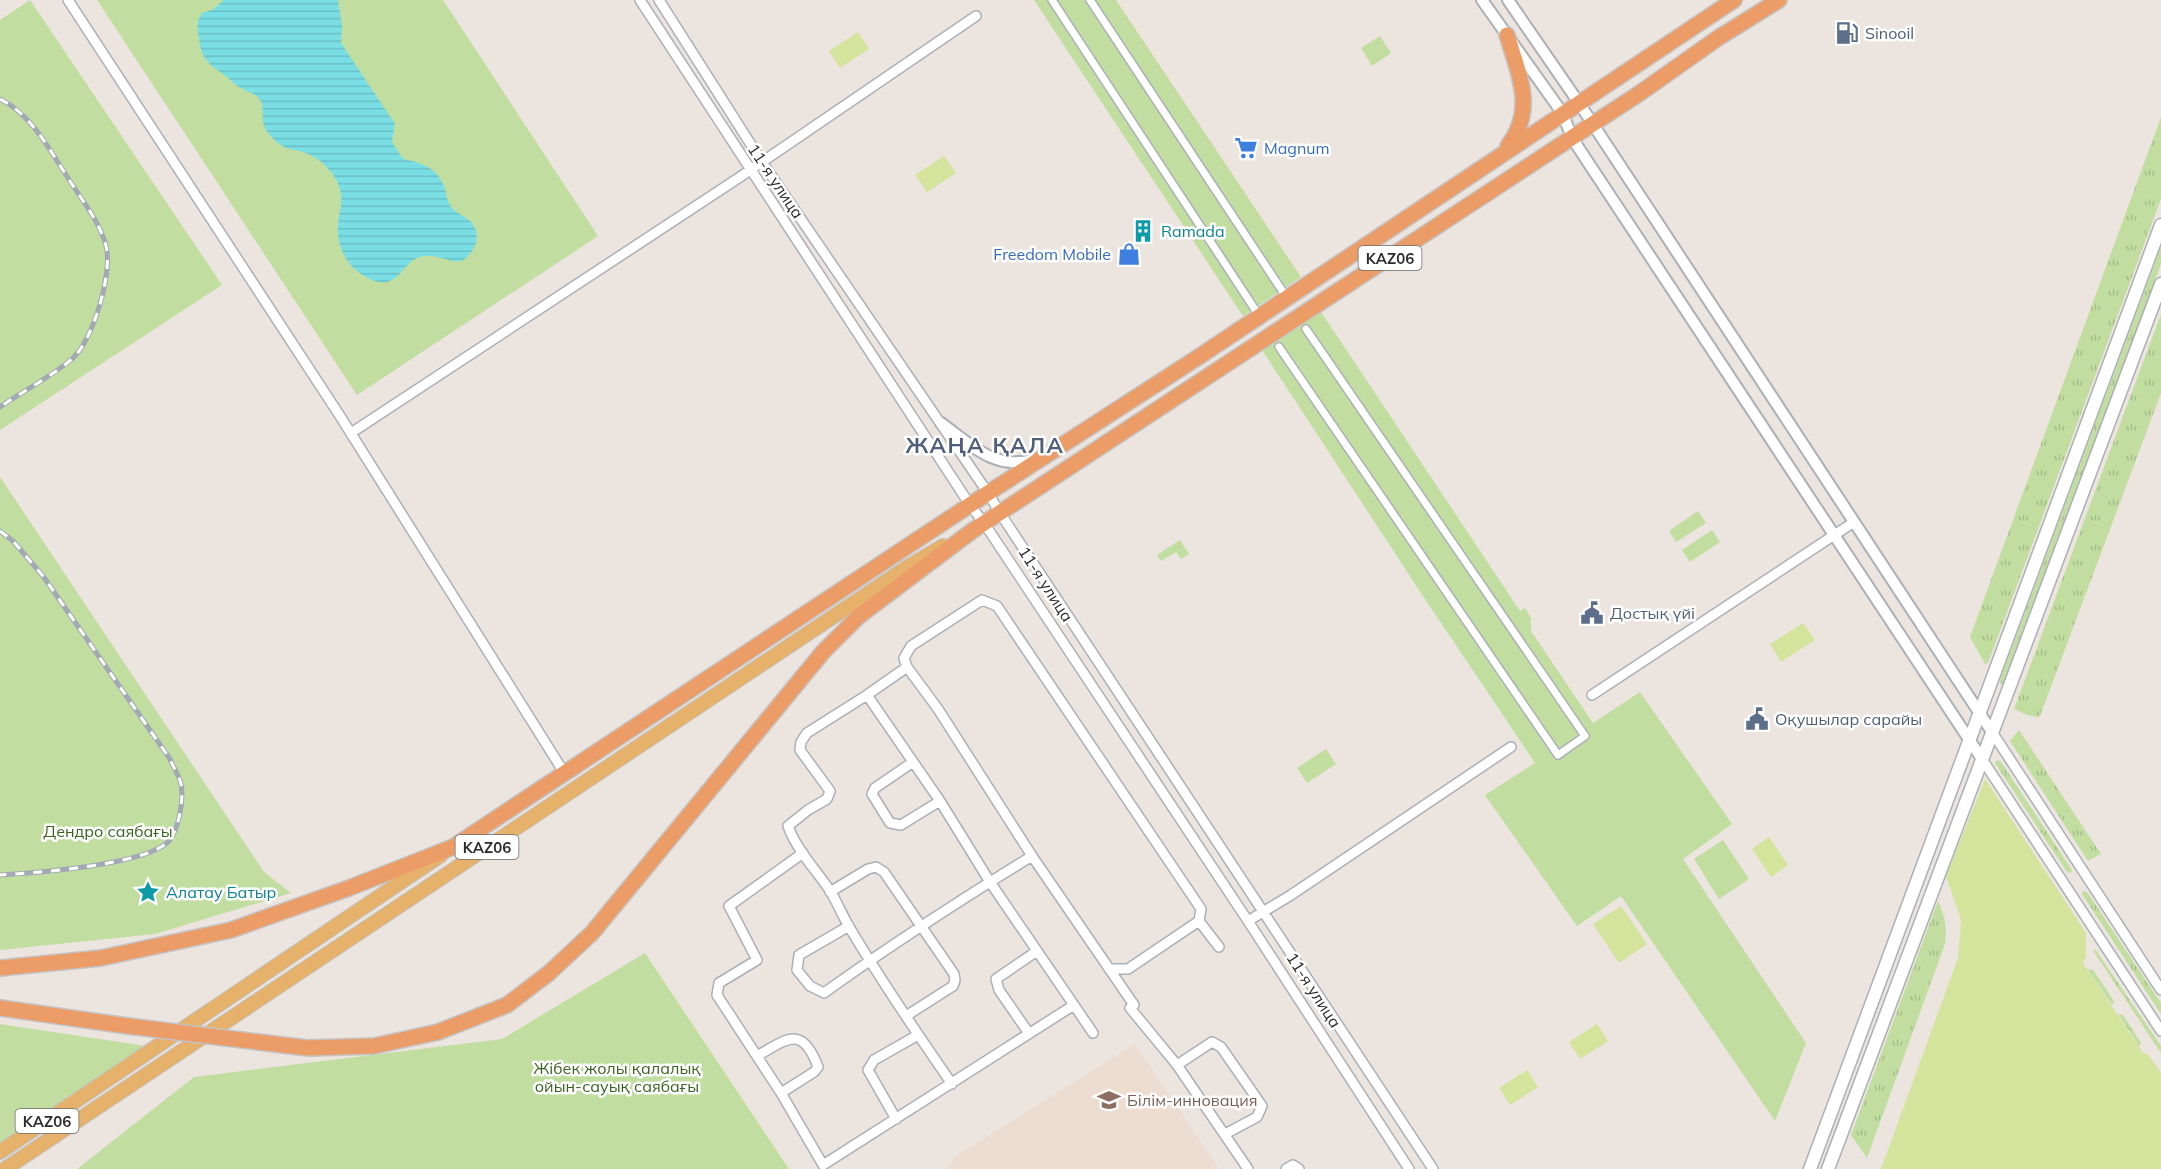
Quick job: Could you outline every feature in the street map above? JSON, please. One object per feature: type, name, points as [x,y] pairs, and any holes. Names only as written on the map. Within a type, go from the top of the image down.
[{"type":"highway","name":"KАZ06","points":[[0,968],[101,958],[231,930],[453,848],[988,493],[1194,360],[1734,0]]},
{"type":"highway","name":"KАZ06","points":[[0,1008],[308,1048],[374,1046],[438,1032],[507,1005],[549,973],[592,933],[823,652],[858,616],[978,527],[1779,0]]},
{"type":"highway","points":[[1500,156],[1516,135],[1523,116],[1524,98],[1507,36]]},
{"type":"main road","points":[[1809,1169],[2161,225]]},
{"type":"main road","points":[[1828,1169],[2161,284]]},
{"type":"main road","name":"KАZ06","points":[[5,1169],[896,574],[978,527]]},
{"type":"main road","name":"KАZ06","points":[[0,1152],[453,848]]},
{"type":"street","points":[[68,0],[351,434],[566,774]]},
{"type":"street","name":"11-я улица","points":[[640,0],[970,505],[978,527],[1248,921],[1409,1169]]},
{"type":"street","name":"11-я улица","points":[[659,0],[762,162],[988,493],[1432,1169]]},
{"type":"street","points":[[1052,0],[1256,311]]},
{"type":"street","points":[[1090,0],[1283,292]]},
{"type":"street","points":[[1482,0],[1563,114],[1572,138],[2161,1031]]},
{"type":"street","points":[[1508,0],[1593,124],[2161,990]]},
{"type":"street","points":[[351,434],[762,162],[976,16]]},
{"type":"street","points":[[1279,347],[1558,755],[1585,736],[1306,329]]},
{"type":"street","points":[[941,423],[977,450],[1002,463],[1020,464],[1042,458]]},
{"type":"street","points":[[1592,695],[1854,522]]},
{"type":"street","points":[[1109,969],[1128,969],[1199,921],[1201,909],[997,606],[982,600],[911,646],[904,657],[907,667],[938,709],[1132,1007],[1177,1065],[1248,1169]]},
{"type":"street","points":[[907,667],[807,733],[801,742],[800,750],[830,791],[827,799],[788,826],[918,1035],[952,1084]]},
{"type":"street","points":[[867,695],[914,762],[990,882],[1093,1033]]},
{"type":"street","points":[[1248,921],[1317,879],[1511,747]]},
{"type":"street","points":[[914,762],[875,788],[872,794],[890,823],[901,825],[940,801]]},
{"type":"street","points":[[803,853],[729,906],[757,960],[719,983],[717,995],[781,1093],[822,1165],[1074,1005]]},
{"type":"street","points":[[849,926],[799,955],[797,970],[810,986],[824,993],[920,926],[1032,856]]},
{"type":"street","points":[[830,892],[868,869],[876,867],[884,872],[954,974],[953,986],[906,1016]]},
{"type":"street","points":[[1199,921],[1219,947]]},
{"type":"street","points":[[1029,1032],[999,990],[996,979],[1037,951]]},
{"type":"street","points":[[896,1119],[868,1070],[874,1060],[918,1035]]},
{"type":"street","points":[[757,1056],[787,1039],[796,1038],[803,1041],[816,1060],[818,1066],[814,1072],[781,1093]]},
{"type":"street","points":[[1177,1065],[1212,1042],[1221,1047],[1262,1106],[1257,1117],[1225,1134]]},
{"type":"street","points":[[1286,1169],[1293,1165],[1299,1169]]},
{"type":"shaded area","name":"Білім-инновация","points":[[1135,1044],[1219,1169],[946,1169],[956,1156]]},
{"type":"green space","points":[[30,0],[222,285],[0,430],[0,20]]},
{"type":"green space","points":[[97,0],[443,0],[598,236],[357,395]]},
{"type":"green space","points":[[1034,0],[1116,0],[1301,277],[1243,316]]},
{"type":"green space","points":[[858,32],[869,49],[840,68],[829,51]]},
{"type":"green space","points":[[1380,36],[1391,53],[1372,66],[1361,48]]},
{"type":"green space","points":[[2161,117],[2161,199],[1988,663],[1985,664],[1970,637]]},
{"type":"green space","points":[[944,156],[956,173],[927,192],[915,175]]},
{"type":"green space","points":[[2161,247],[2161,264],[2005,683],[2001,684],[2000,680]]},
{"type":"green space","points":[[1319,309],[1520,611],[1525,608],[1531,618],[1531,631],[1593,723],[1640,692],[1732,824],[1683,859],[1806,1043],[1775,1121],[1621,896],[1577,926],[1485,795],[1535,763],[1262,350]]},
{"type":"green space","points":[[2161,314],[2161,393],[2040,716],[2027,715],[2014,709]]},
{"type":"green space","name":"Дендро саябағы","points":[[0,477],[264,872],[291,893],[155,934],[0,950]]},
{"type":"green space","points":[[1698,511],[1706,523],[1676,542],[1669,531]]},
{"type":"green space","points":[[1712,530],[1720,542],[1690,562],[1682,550]]},
{"type":"green space","points":[[1180,540],[1189,554],[1181,559],[1176,552],[1161,561],[1157,555]]},
{"type":"green space","points":[[1803,623],[1815,640],[1781,662],[1770,644]]},
{"type":"green space","points":[[2019,730],[2101,854],[2088,861],[2010,741]]},
{"type":"green space","points":[[1326,749],[1336,764],[1307,783],[1297,768]]},
{"type":"green space","points":[[1997,760],[2001,762],[2072,870],[2071,873],[2067,872],[1995,763]]},
{"type":"green space","points":[[1985,779],[2086,933],[2086,956],[2083,963],[2143,1053],[2148,1054],[2161,1073],[2161,1169],[1881,1169],[1958,958],[1961,920],[1946,876]]},
{"type":"green space","points":[[1769,837],[1788,865],[1771,877],[1752,849]]},
{"type":"green space","points":[[1723,840],[1749,879],[1719,899],[1694,859]]},
{"type":"green space","points":[[2083,891],[2087,892],[2161,1003],[2161,1014],[2082,894]]},
{"type":"green space","points":[[1938,901],[1945,922],[1945,944],[1867,1158],[1851,1135]]},
{"type":"green space","points":[[1621,906],[1647,944],[1619,963],[1593,924]]},
{"type":"green space","points":[[2095,949],[2161,1046],[2161,1053],[2094,952]]},
{"type":"green space","name":"Жібек жолы қалалық ойын-сауық саябағы","points":[[645,953],[789,1169],[77,1169],[194,1077],[502,1039]]},
{"type":"green space","points":[[2088,970],[2094,971],[2114,1001],[2112,1005]]},
{"type":"green space","points":[[2118,1014],[2123,1015],[2141,1043],[2139,1046]]},
{"type":"green space","points":[[0,1024],[146,1046],[0,1143]]},
{"type":"green space","points":[[1597,1024],[1608,1041],[1580,1059],[1569,1042]]},
{"type":"green space","points":[[1527,1070],[1538,1087],[1510,1105],[1499,1088]]},
{"type":"water","points":[[224,0],[338,0],[342,26],[341,43],[395,124],[392,142],[403,159],[421,164],[436,173],[443,184],[451,206],[469,220],[476,231],[475,245],[466,258],[456,261],[422,256],[410,263],[396,277],[385,282],[370,279],[354,268],[343,254],[338,236],[341,195],[335,177],[317,159],[304,152],[286,147],[273,139],[263,122],[260,99],[237,86],[211,65],[202,53],[198,32],[199,19],[202,13],[212,10]]},
{"type":"railway","points":[[0,99],[31,123],[47,144],[95,219],[106,246],[107,258],[107,272],[100,305],[88,337],[80,349],[57,371],[0,407]]},
{"type":"railway","points":[[0,531],[13,541],[43,576],[170,759],[182,790],[180,814],[173,836],[157,849],[115,862],[0,875]]},
{"type":"place","name":"Sinooil","points":[[1847,33]]},
{"type":"place","name":"Magnum","points":[[1246,148]]},
{"type":"place","name":"Ramada","points":[[1143,231]]},
{"type":"place","name":"Freedom Mobile","points":[[1129,254]]},
{"type":"place","name":"Достық үйі","points":[[1592,613]]},
{"type":"place","name":"Оқушылар сарайы","points":[[1757,719]]},
{"type":"place","name":"Алатау Батыр","points":[[148,892]]},
{"type":"place","name":"Білім-инновация","points":[[1109,1100]]},
{"type":"district","name":"ЖАҢА ҚАЛА","points":[[985,445]]}]
